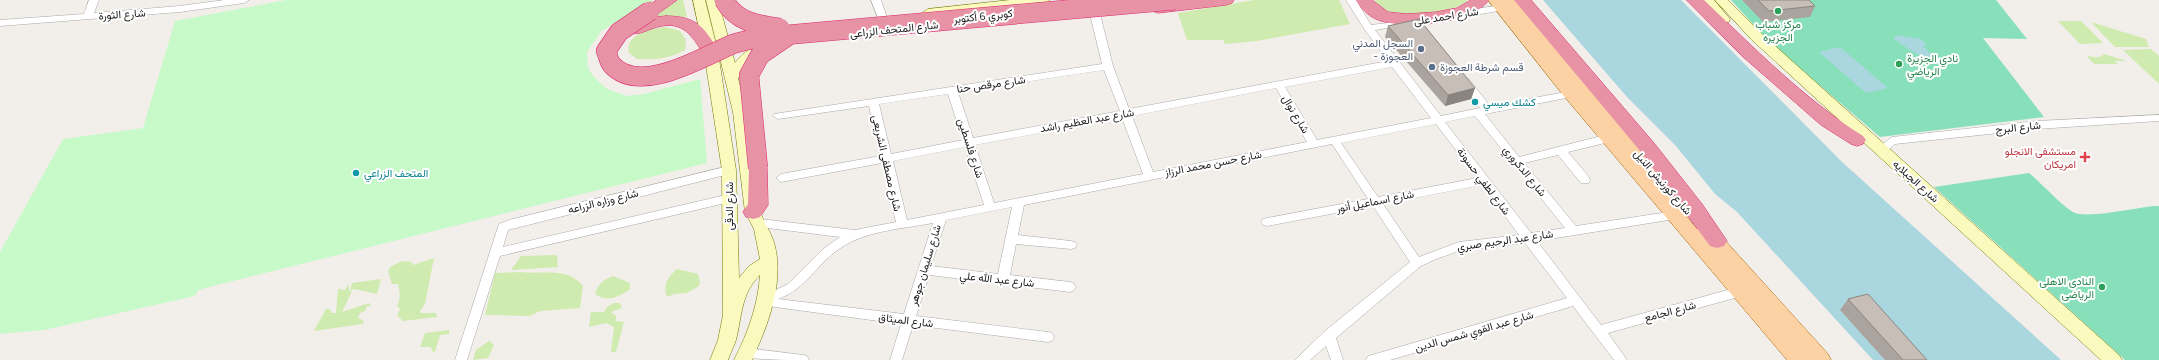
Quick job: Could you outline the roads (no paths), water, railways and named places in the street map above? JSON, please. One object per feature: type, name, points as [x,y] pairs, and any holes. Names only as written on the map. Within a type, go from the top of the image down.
[{"type":"highway","points":[[669,0],[626,24],[615,34],[606,51],[612,65],[630,75],[659,75],[690,65],[734,44],[795,31]]},
{"type":"highway","name":"كوبري 6 أكتوبر","points":[[795,31],[1057,4],[1132,0]]},
{"type":"highway","name":"كوبري 6 أكتوبر","points":[[795,31],[882,27],[1058,9],[1124,6],[1175,0]]},
{"type":"highway","points":[[1093,5],[1123,12],[1226,0]]},
{"type":"highway","points":[[1364,0],[1375,12],[1384,16],[1415,22],[1477,5],[1480,0]]},
{"type":"highway","points":[[1522,0],[1621,114],[1691,202],[1717,241]]},
{"type":"highway","points":[[1695,0],[1748,52],[1827,121],[1857,140]]},
{"type":"highway","points":[[716,1],[738,17],[759,25],[795,31]]},
{"type":"highway","points":[[711,52],[694,28],[683,22],[656,22],[636,29],[621,43],[619,51],[621,57],[628,64],[649,68],[680,62],[736,36],[795,31]]},
{"type":"highway","points":[[756,217],[758,205],[758,168],[749,75],[760,55],[795,31]]},
{"type":"main road","name":"شارع كورنيش النيل","points":[[1501,3],[1586,93],[1689,213],[1717,241],[1821,360]]},
{"type":"main road","name":"شارع كورنيش النيل","points":[[1501,3],[1571,94],[1742,291],[1798,360]]},
{"type":"street","points":[[88,16],[94,0]]},
{"type":"street","name":"شارع الثورة","points":[[0,22],[88,16],[180,5],[244,0]]},
{"type":"street","points":[[699,0],[711,52]]},
{"type":"street","points":[[876,0],[882,18]]},
{"type":"street","name":"شارع المتحف الزراعى","points":[[732,77],[739,65],[751,53],[795,31],[882,18],[1044,0]]},
{"type":"street","name":"شارع المتحف الزراعى","points":[[716,1],[725,18],[746,27],[857,34],[1054,13],[1093,5],[1189,0]]},
{"type":"street","name":"شارع لطفي حسونة","points":[[1351,0],[1368,28],[1394,63],[1621,360]]},
{"type":"street","name":"شارع الجبلايه","points":[[1708,0],[1737,32],[2097,360]]},
{"type":"street","name":"شارع الجبلايه","points":[[1721,0],[1757,37],[2113,360]]},
{"type":"street","points":[[716,1],[732,77]]},
{"type":"street","name":"شارع احمد على","points":[[1368,28],[1415,22],[1501,3]]},
{"type":"street","points":[[1093,5],[1108,66],[1149,176]]},
{"type":"street","name":"شارع الدقى","points":[[711,52],[729,170],[730,198],[730,315],[727,340],[719,360]]},
{"type":"street","name":"شارع عبد العظيم راشد","points":[[781,178],[1394,63]]},
{"type":"street","name":"شارع مرقص حنا","points":[[778,116],[1108,66]]},
{"type":"street","name":"شارع الدكروري","points":[[1459,74],[1482,111],[1517,161],[1573,230]]},
{"type":"street","name":"شارع الدقى","points":[[732,77],[744,143],[748,187],[770,261],[758,328],[745,356]]},
{"type":"street","name":"شارع نوال","points":[[1279,85],[1314,144]]},
{"type":"street","name":"شارع فلسطين","points":[[952,89],[990,207]]},
{"type":"street","name":"شارع حسن محمد الرزاز","points":[[756,217],[783,227],[855,234],[1571,94]]},
{"type":"street","name":"شارع مصطفى الشريعى","points":[[873,101],[885,158],[902,224]]},
{"type":"street","name":"شارع البرج","points":[[1885,152],[1884,147],[1892,141],[2036,125],[2159,118]]},
{"type":"street","points":[[1517,161],[1609,138]]},
{"type":"street","points":[[1334,140],[1374,202],[1417,264]]},
{"type":"street","points":[[1560,150],[1585,180]]},
{"type":"street","name":"شارع وزاره الزراعه","points":[[461,360],[503,227],[509,224],[729,170]]},
{"type":"street","name":"شارع اسماعيل أنور","points":[[1267,222],[1483,181]]},
{"type":"street","points":[[495,253],[730,198]]},
{"type":"street","points":[[1003,279],[1019,201]]},
{"type":"street","name":"شارع عبد الرحيم صبري","points":[[1301,360],[1329,335],[1417,264],[1436,253],[1454,246],[1527,238],[1675,215]]},
{"type":"street","name":"شارع سليمان جوهر","points":[[896,360],[941,217]]},
{"type":"street","name":"شارع حسن محمد الرزاز","points":[[764,300],[780,295],[792,288],[824,254],[855,234]]},
{"type":"street","points":[[1012,238],[1071,245]]},
{"type":"street","points":[[730,315],[747,276],[756,268],[770,261]]},
{"type":"street","name":"شارع عبد الله علي","points":[[924,270],[1070,287]]},
{"type":"street","name":"شارع الجامع","points":[[1598,331],[1742,291]]},
{"type":"street","name":"شارع الميثاق","points":[[764,300],[1048,337]]},
{"type":"street","name":"شارع عبد القوي شمس الدين","points":[[1372,360],[1575,301]]},
{"type":"street","points":[[1329,335],[1337,360]]},
{"type":"street","points":[[745,356],[803,360]]},
{"type":"water","points":[[1543,0],[1681,0],[1841,161],[2061,360],[1873,360],[1737,212],[1715,194],[1676,146],[1627,97]]},
{"type":"water","points":[[1896,35],[1921,39],[1927,45],[1923,46],[1931,54],[1930,56],[1921,55],[1911,50],[1894,39]]},
{"type":"water","points":[[1840,47],[1888,88],[1866,93],[1819,52]]},
{"type":"place","name":"مركز شباب الجزيره","points":[[1778,11]]},
{"type":"place","name":"السجل المدني - العجوزة","points":[[1421,49]]},
{"type":"place","name":"نادي الجزيرة الرياضي","points":[[1899,64]]},
{"type":"place","name":"قسم شرطة العجوزة","points":[[1432,67]]},
{"type":"place","name":"كشك ميسي","points":[[1475,102]]},
{"type":"place","name":"مستشفى الانجلو امريكان","points":[[2085,157]]},
{"type":"place","name":"المتحف الزراعي","points":[[356,173]]},
{"type":"place","name":"النادى الاهلى الرياضى","points":[[2102,287]]}]
